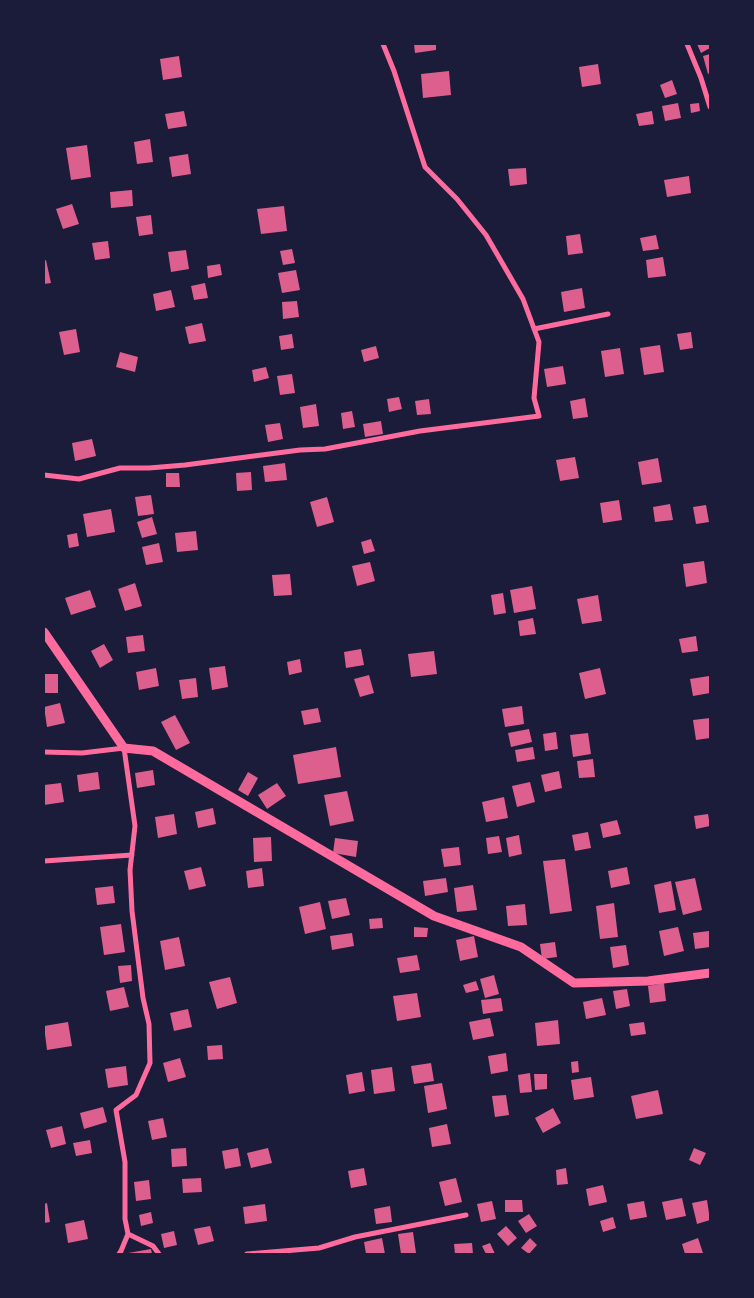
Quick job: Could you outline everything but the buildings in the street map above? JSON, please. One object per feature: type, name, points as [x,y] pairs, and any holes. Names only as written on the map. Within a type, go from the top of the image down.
[{"type":"main road","points":[[44,632],[124,748],[153,751],[434,916],[521,947],[574,983],[648,981],[710,973]]},
{"type":"street","points":[[44,475],[79,479],[120,468],[185,465],[300,450],[326,449],[420,432],[538,416],[534,398],[539,342],[523,299],[486,235],[457,199],[424,167],[394,71],[383,44]]},
{"type":"street","points":[[687,44],[702,78],[710,107]]},
{"type":"street","points":[[534,329],[608,314]]},
{"type":"street","points":[[44,752],[82,753],[124,748],[135,826],[130,870],[132,911],[143,998],[149,1024],[150,1063],[136,1095],[116,1110],[125,1162],[125,1219],[128,1234],[122,1251],[119,1254]]},
{"type":"street","points":[[44,861],[132,855]]},
{"type":"street","points":[[247,1254],[320,1248],[355,1237],[466,1215]]},
{"type":"street","points":[[128,1234],[153,1246],[159,1254]]}]
